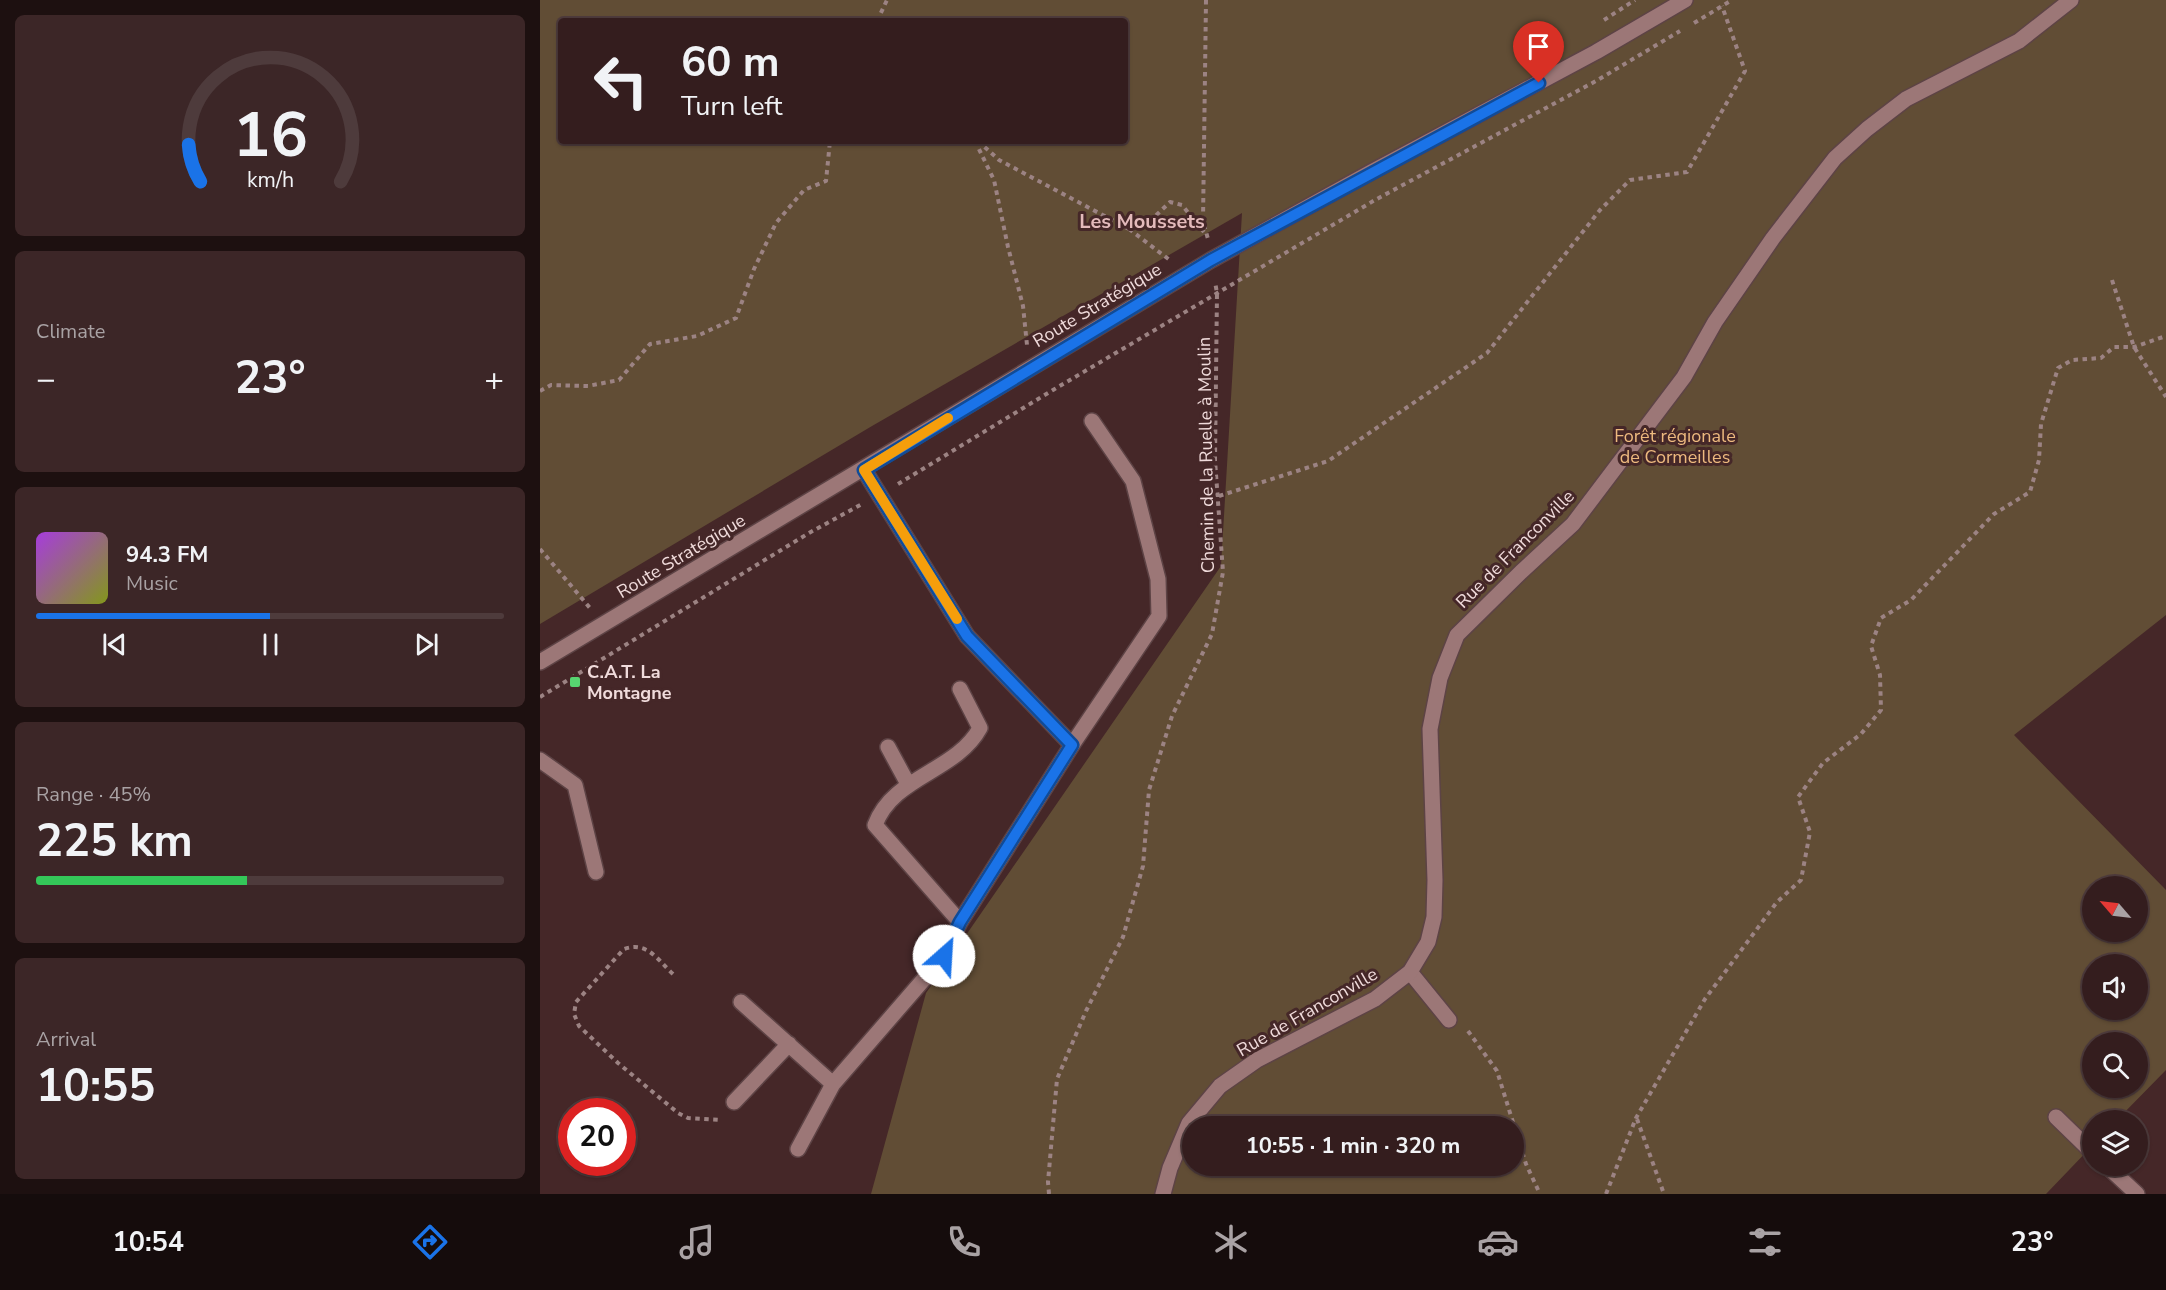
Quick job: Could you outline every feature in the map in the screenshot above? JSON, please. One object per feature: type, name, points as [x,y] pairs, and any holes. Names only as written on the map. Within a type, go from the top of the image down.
[{"type":"street","name":"Route Stratégique","points":[[540,662],[864,470],[1211,260],[1596,52],[1685,0]]},
{"type":"street","name":"Rue de Franconville","points":[[1163,1194],[1170,1168],[1189,1123],[1221,1086],[1257,1060],[1375,999],[1410,972],[1428,942],[1434,917],[1435,880],[1430,729],[1440,678],[1457,635],[1573,524],[1684,377],[1715,322],[1773,238],[1835,158],[1867,129],[1906,99],[2019,41],[2070,0]]},
{"type":"street","points":[[798,1149],[834,1083],[944,956],[960,922],[1072,745],[1159,616],[1158,579],[1133,481],[1092,421]]},
{"type":"street","points":[[864,470],[967,636],[1072,745]]},
{"type":"street","points":[[960,689],[980,728],[975,736],[951,760],[908,784],[880,812],[875,825],[960,922]]},
{"type":"street","points":[[888,747],[908,784]]},
{"type":"street","points":[[540,760],[575,785],[596,872]]},
{"type":"street","points":[[1410,972],[1449,1020]]},
{"type":"street","points":[[741,1002],[834,1083]]},
{"type":"street","points":[[734,1102],[789,1044]]},
{"type":"street","points":[[2056,1117],[2082,1142]]},
{"type":"street","points":[[2118,1176],[2137,1194]]},
{"type":"path","points":[[878,18],[887,0]]},
{"type":"path","name":"Chemin de la Ruelle à Moulin","points":[[1049,1194],[1048,1182],[1057,1079],[1086,1011],[1123,937],[1143,866],[1149,790],[1173,716],[1212,634],[1224,572],[1215,460],[1217,293],[1203,221],[1206,0]]},
{"type":"path","points":[[1691,24],[1732,0]]},
{"type":"path","points":[[1219,496],[1328,461],[1487,353],[1600,210],[1630,180],[1687,172],[1745,71],[1722,6]]},
{"type":"path","points":[[1217,293],[1375,200],[1596,81],[1682,30]]},
{"type":"path","points":[[540,391],[551,385],[588,386],[619,380],[650,344],[697,336],[736,318],[754,269],[776,223],[804,190],[826,181],[830,144]]},
{"type":"path","points":[[977,144],[994,180],[1023,306],[1027,348],[1053,390]]},
{"type":"path","points":[[980,144],[999,160],[1130,229],[1172,261]]},
{"type":"path","points":[[1130,229],[1146,225],[1170,202],[1182,205],[1207,234]]},
{"type":"path","points":[[2112,280],[2134,347],[2166,397]]},
{"type":"path","points":[[1606,1194],[1636,1118],[1705,999],[1777,902],[1801,880],[1810,832],[1798,796],[1822,763],[1861,734],[1881,710],[1880,675],[1871,646],[1881,618],[1911,600],[1994,514],[2030,492],[2039,460],[2041,423],[2058,368],[2073,360],[2102,358],[2114,347],[2134,347],[2166,336]]},
{"type":"path","points":[[540,549],[594,613]]},
{"type":"path","points":[[674,974],[645,948],[634,946],[624,949],[576,1002],[574,1014],[579,1026],[618,1064],[678,1113],[688,1118],[722,1120],[734,1102]]},
{"type":"path","points":[[1449,1020],[1470,1033],[1497,1071],[1526,1164],[1540,1194]]},
{"type":"path","points":[[1636,1118],[1664,1194]]},
{"type":"green space","name":"Forêt régionale de Cormeilles","points":[[540,0],[2166,0],[2166,615],[2014,735],[2166,890],[2166,1070],[2148,1088],[2148,1032],[2082,1032],[2082,1098],[2139,1098],[2127,1110],[2082,1110],[2082,1156],[2046,1194],[871,1194],[926,993],[1221,566],[1242,213],[872,426],[540,624]]},
{"type":"slow traffic","points":[[948,418],[864,470],[957,619]]},
{"type":"place","name":"C.A.T. La Montagne","points":[[575,682]]},
{"type":"district","name":"Les Moussets","points":[[1142,221]]},
{"type":"route","points":[[944,956],[960,922],[1072,745],[967,636],[864,470],[1211,260],[1539,83]]}]
